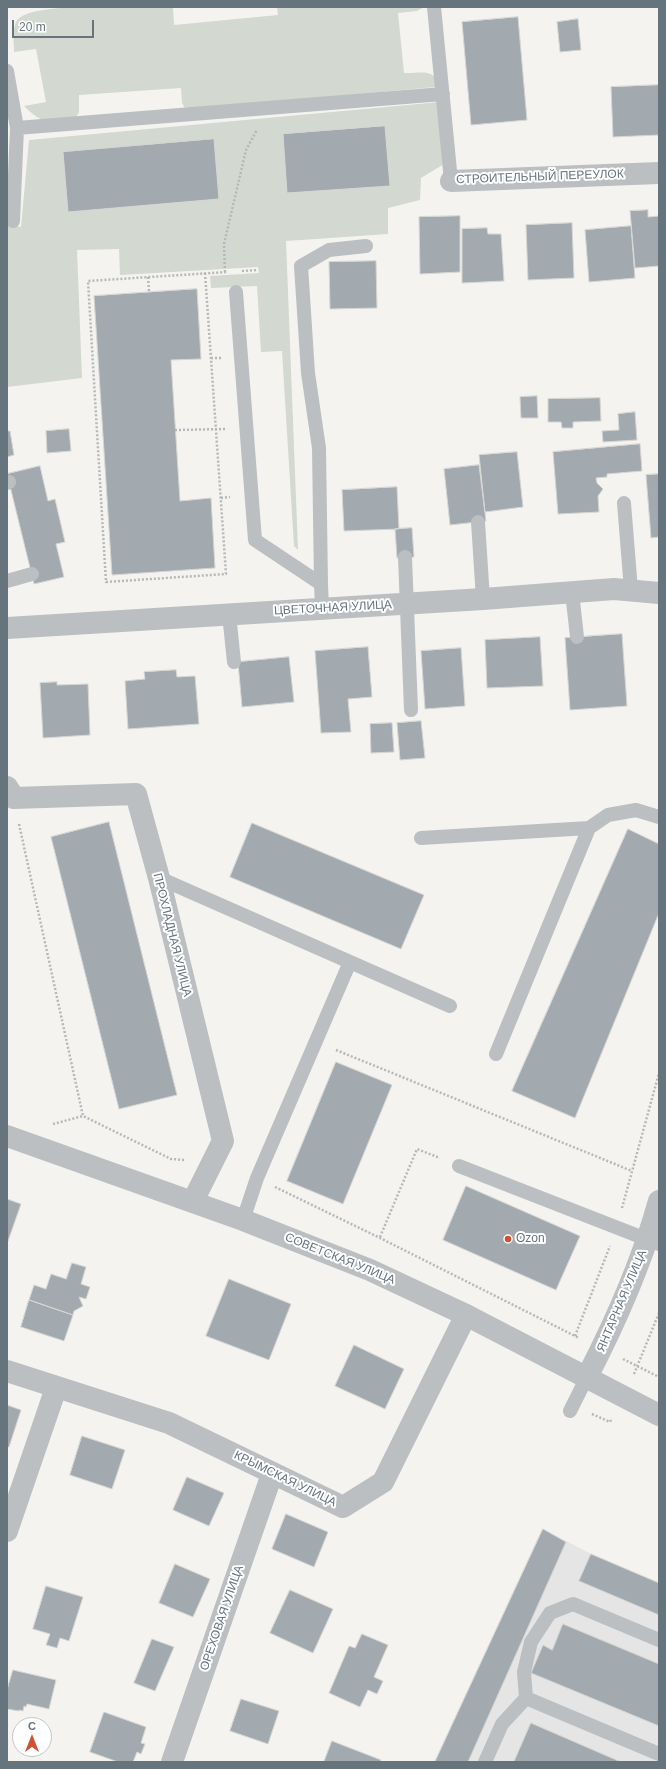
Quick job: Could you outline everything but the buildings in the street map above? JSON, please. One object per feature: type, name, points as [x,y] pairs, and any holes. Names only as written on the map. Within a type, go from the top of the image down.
[{"type":"street","name":"СТРОИТЕЛЬНЫЙ ПЕРЕУЛОК","points":[[451,181],[659,174]]},
{"type":"street","name":"ЦВЕТОЧНАЯ УЛИЦА","points":[[7,628],[483,599],[614,589],[659,593]]},
{"type":"street","name":"ПРОХЛАДНАЯ УЛИЦА","points":[[7,787],[14,798],[136,794],[159,878],[223,1141],[193,1201]]},
{"type":"street","name":"СОВЕТСКАЯ УЛИЦА","points":[[7,1136],[193,1201],[370,1270],[466,1315],[659,1415]]},
{"type":"street","name":"ЯНТАРНАЯ УЛИЦА","points":[[587,1377],[654,1242],[659,1201]]},
{"type":"street","name":"КРЫМСКАЯ УЛИЦА","points":[[7,1371],[56,1388],[169,1423],[342,1507],[383,1482],[466,1315]]},
{"type":"street","points":[[7,1531],[56,1388]]},
{"type":"street","name":"ОРЕХОВАЯ УЛИЦА","points":[[172,1762],[272,1474]]},
{"type":"lane","name":"СТРОИТЕЛЬНЫЙ ПЕРЕУЛОК","points":[[434,7],[451,181]]},
{"type":"lane","points":[[7,71],[17,128],[14,221]]},
{"type":"lane","points":[[17,128],[443,94]]},
{"type":"lane","points":[[322,608],[319,448],[308,373],[301,266],[329,250],[366,246]]},
{"type":"lane","points":[[236,292],[255,540],[321,584]]},
{"type":"lane","points":[[624,503],[631,590]]},
{"type":"lane","points":[[478,522],[483,599]]},
{"type":"lane","points":[[405,558],[408,603],[407,627],[411,710]]},
{"type":"lane","points":[[7,581],[32,574]]},
{"type":"lane","points":[[572,592],[577,637]]},
{"type":"lane","points":[[229,614],[234,662]]},
{"type":"lane","points":[[421,838],[589,828],[608,815],[636,810],[659,817]]},
{"type":"lane","points":[[496,1054],[589,828]]},
{"type":"lane","points":[[159,878],[450,1006]]},
{"type":"lane","points":[[243,1220],[257,1178],[350,962]]},
{"type":"lane","points":[[459,1166],[654,1242]]},
{"type":"lane","points":[[570,1411],[587,1377]]},
{"type":"lane","points":[[485,1762],[502,1724],[526,1698],[524,1672],[531,1642],[550,1613],[573,1604],[659,1640]]},
{"type":"lane","points":[[526,1698],[659,1754]]},
{"type":"path","points":[[225,272],[224,244],[246,150],[268,108]]},
{"type":"path","points":[[238,271],[258,270]]},
{"type":"path","points":[[205,273],[226,574],[106,582],[88,281],[148,278],[205,273],[232,272]]},
{"type":"path","points":[[148,278],[149,292]]},
{"type":"path","points":[[175,430],[247,429]]},
{"type":"path","points":[[163,572],[163,577]]},
{"type":"path","points":[[315,1042],[632,1171]]},
{"type":"path","points":[[380,1238],[417,1149],[459,1166]]},
{"type":"shaded area","points":[[173,7],[174,25],[278,15],[277,7],[424,7],[417,11],[398,13],[404,73],[428,73],[438,82],[435,87],[186,110],[182,103],[181,88],[79,95],[79,112],[75,119],[53,121],[42,120],[24,106],[46,102],[36,49],[14,52],[14,33],[16,22],[20,17],[36,11],[55,8]]},
{"type":"shaded area","points":[[440,102],[444,164],[421,178],[420,200],[388,208],[388,234],[286,241],[298,550],[294,546],[282,351],[261,352],[257,286],[211,288],[210,276],[259,273],[258,267],[120,275],[119,249],[77,250],[82,378],[7,387],[7,224],[21,227],[29,140]],"holes":[[[385,126],[390,186],[287,193],[283,134]],[[214,139],[219,199],[68,212],[63,153]]]},
{"type":"shaded area","points":[[543,1529],[591,1554],[659,1583],[659,1762],[435,1762]]},
{"type":"place","name":"Ozon","points":[[508,1239]]}]
